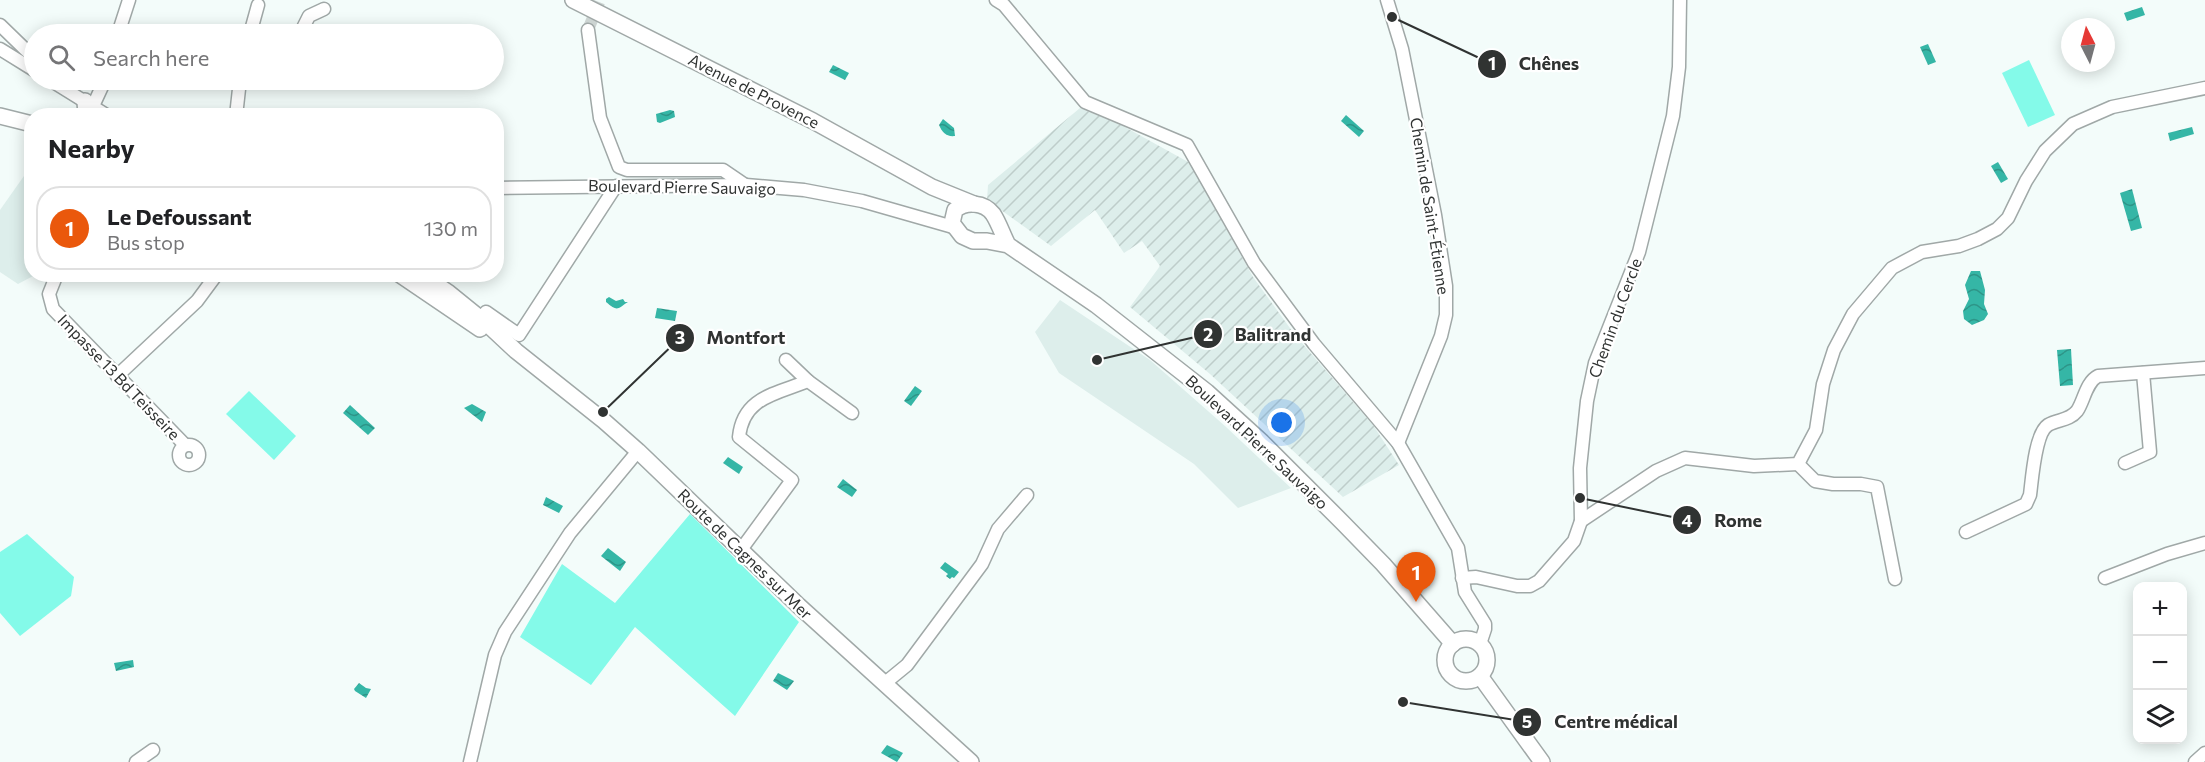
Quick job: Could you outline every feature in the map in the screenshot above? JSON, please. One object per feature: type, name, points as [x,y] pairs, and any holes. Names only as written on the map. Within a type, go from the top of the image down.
[{"type":"main road","name":"Avenue de Provence","points":[[573,0],[813,121],[932,187],[974,204]]},
{"type":"main road","points":[[0,116],[24,122]]},
{"type":"main road","name":"Avenue de Provence","points":[[932,187],[953,218]]},
{"type":"main road","points":[[964,204],[974,204],[985,207],[993,215],[997,224],[994,233],[987,241],[973,241],[962,236],[953,218],[964,204]]},
{"type":"main road","name":"Boulevard Pierre Sauvaigo","points":[[997,224],[1008,245]]},
{"type":"main road","name":"Boulevard Pierre Sauvaigo","points":[[987,241],[1008,245],[1118,321],[1207,392],[1253,434],[1383,564],[1453,644]]},
{"type":"main road","name":"Route de Cagnes sur Mer","points":[[411,282],[444,305],[478,322]]},
{"type":"main road","points":[[420,282],[437,294],[444,305]]},
{"type":"main road","name":"Route de Cagnes sur Mer","points":[[430,282],[638,451],[740,551],[971,762]]},
{"type":"main road","points":[[1466,639],[1480,644],[1487,656],[1485,670],[1480,676],[1461,681],[1450,674],[1445,662],[1448,649],[1453,644],[1466,639]]},
{"type":"main road","points":[[1480,676],[1542,762]]},
{"type":"street","points":[[121,24],[129,0]]},
{"type":"street","points":[[996,0],[1004,5],[1085,102],[1187,145],[1254,263],[1314,345],[1398,443],[1458,548],[1465,592],[1485,624],[1480,644]]},
{"type":"street","name":"Chemin de Saint-Étienne","points":[[1387,0],[1402,49],[1435,215],[1446,286],[1446,315],[1442,336],[1398,443]]},
{"type":"street","name":"Chemin du Cercle","points":[[1462,578],[1476,577],[1517,586],[1530,586],[1539,581],[1574,541],[1581,521],[1580,468],[1587,400],[1595,363],[1639,252],[1673,116],[1679,67],[1680,0]]},
{"type":"street","points":[[253,24],[258,5]]},
{"type":"street","points":[[305,24],[309,16],[324,9]]},
{"type":"street","points":[[0,25],[24,49]]},
{"type":"street","points":[[588,30],[589,51],[600,118],[619,167],[627,170],[723,170],[746,185]]},
{"type":"street","points":[[18,43],[5,52],[24,64]]},
{"type":"street","points":[[1798,464],[1816,430],[1823,384],[1834,350],[1853,315],[1892,268],[1922,252],[1959,246],[1997,229],[2008,218],[2026,181],[2045,151],[2073,124],[2112,107],[2205,88]]},
{"type":"street","points":[[68,90],[71,92]]},
{"type":"street","points":[[69,90],[88,108],[99,90]]},
{"type":"street","points":[[237,108],[239,90]]},
{"type":"street","name":"Boulevard Pierre Sauvaigo","points":[[504,188],[746,185],[827,194],[935,221],[953,218]]},
{"type":"street","points":[[478,322],[486,312],[519,335],[616,186]]},
{"type":"street","name":"Impasse 13 Bd Teisseire","points":[[54,282],[49,294],[53,309],[185,445]]},
{"type":"street","points":[[117,376],[197,302],[212,282]]},
{"type":"street","points":[[786,360],[808,381],[852,413]]},
{"type":"street","points":[[1966,532],[2026,504],[2030,495],[2039,436],[2051,423],[2071,418],[2077,411],[2092,379],[2098,376],[2205,368]]},
{"type":"street","points":[[2125,463],[2151,452],[2143,374]]},
{"type":"street","points":[[740,551],[792,480],[739,437],[740,424],[746,411],[758,401],[808,381]]},
{"type":"street","points":[[470,762],[495,655],[505,632],[570,533],[638,451]]},
{"type":"street","points":[[1581,521],[1656,471],[1685,458],[1754,466],[1798,464],[1815,481],[1833,484],[1861,484],[1877,488],[1895,579]]},
{"type":"street","points":[[885,683],[907,665],[982,564],[998,529],[1027,495]]},
{"type":"street","points":[[2105,578],[2167,554],[2205,543]]},
{"type":"street","points":[[136,762],[153,750]]},
{"type":"street","points":[[2195,762],[2205,753]]},
{"type":"shaded area","points":[[2029,60],[2055,115],[2028,127],[2002,73]]},
{"type":"shaded area","points":[[1080,108],[1123,126],[1190,163],[1253,277],[1295,335],[1373,425],[1399,465],[1343,497],[1210,374],[1130,307],[1160,266],[1142,241],[1124,253],[1095,210],[1051,246],[987,200],[988,185]]},
{"type":"shaded area","points":[[24,176],[24,281],[18,284],[0,272],[0,210]]},
{"type":"shaded area","points":[[1060,300],[1150,360],[1291,488],[1238,508],[1194,464],[1059,373],[1035,332]]},
{"type":"shaded area","points":[[249,391],[296,436],[274,460],[226,414]]},
{"type":"shaded area","points":[[690,514],[799,622],[735,716],[635,627],[591,685],[520,637],[562,564],[615,603]]},
{"type":"shaded area","points":[[27,534],[74,577],[71,596],[20,636],[0,613],[0,552]]},
{"type":"water","points":[[2142,7],[2145,15],[2127,21],[2124,13]]},
{"type":"water","points":[[1928,44],[1936,62],[1928,65],[1920,47]]},
{"type":"water","points":[[833,65],[849,73],[845,80],[829,72]]},
{"type":"water","points":[[674,111],[675,117],[657,122],[656,114]]},
{"type":"water","points":[[1346,115],[1364,131],[1359,137],[1341,121]]},
{"type":"water","points":[[943,119],[954,128],[955,136],[947,135],[942,130],[939,125]]},
{"type":"water","points":[[2192,127],[2194,134],[2170,141],[2168,133]]},
{"type":"water","points":[[1998,162],[2008,179],[2001,183],[1991,166]]},
{"type":"water","points":[[2132,189],[2142,228],[2131,231],[2120,193]]},
{"type":"water","points":[[1971,271],[1980,271],[1985,290],[1984,304],[1988,314],[1984,320],[1972,325],[1964,319],[1963,311],[1969,299],[1965,285]]},
{"type":"water","points":[[609,297],[616,301],[623,299],[628,302],[615,308],[606,302]]},
{"type":"water","points":[[657,308],[677,311],[675,321],[655,318]]},
{"type":"water","points":[[2071,349],[2073,385],[2060,386],[2057,350]]},
{"type":"water","points":[[915,386],[922,391],[911,406],[904,401]]},
{"type":"water","points":[[472,404],[486,412],[482,422],[464,408]]},
{"type":"water","points":[[350,405],[375,428],[368,435],[343,413]]},
{"type":"water","points":[[728,457],[743,467],[739,474],[723,463]]},
{"type":"water","points":[[843,479],[857,490],[852,497],[837,487]]},
{"type":"water","points":[[546,497],[563,506],[559,513],[543,505]]},
{"type":"water","points":[[608,548],[626,562],[620,571],[601,556]]},
{"type":"water","points":[[945,562],[959,572],[954,578],[950,579],[946,576],[948,574],[940,568]]},
{"type":"water","points":[[133,660],[134,667],[116,671],[114,663]]},
{"type":"water","points":[[778,673],[794,681],[787,690],[773,681]]},
{"type":"water","points":[[359,683],[371,689],[366,698],[354,689]]},
{"type":"water","points":[[887,745],[903,753],[897,762],[881,753]]},
{"type":"tunnel","points":[[588,30],[600,0]]},
{"type":"place","name":"Chênes","points":[[1392,17]]},
{"type":"place","name":"Balitrand","points":[[1097,360]]},
{"type":"place","name":"Montfort","points":[[603,412]]},
{"type":"place","name":"Rome","points":[[1580,498]]},
{"type":"place","name":"Le Defoussant","points":[[1416,602]]},
{"type":"place","name":"Centre médical","points":[[1403,702]]}]
